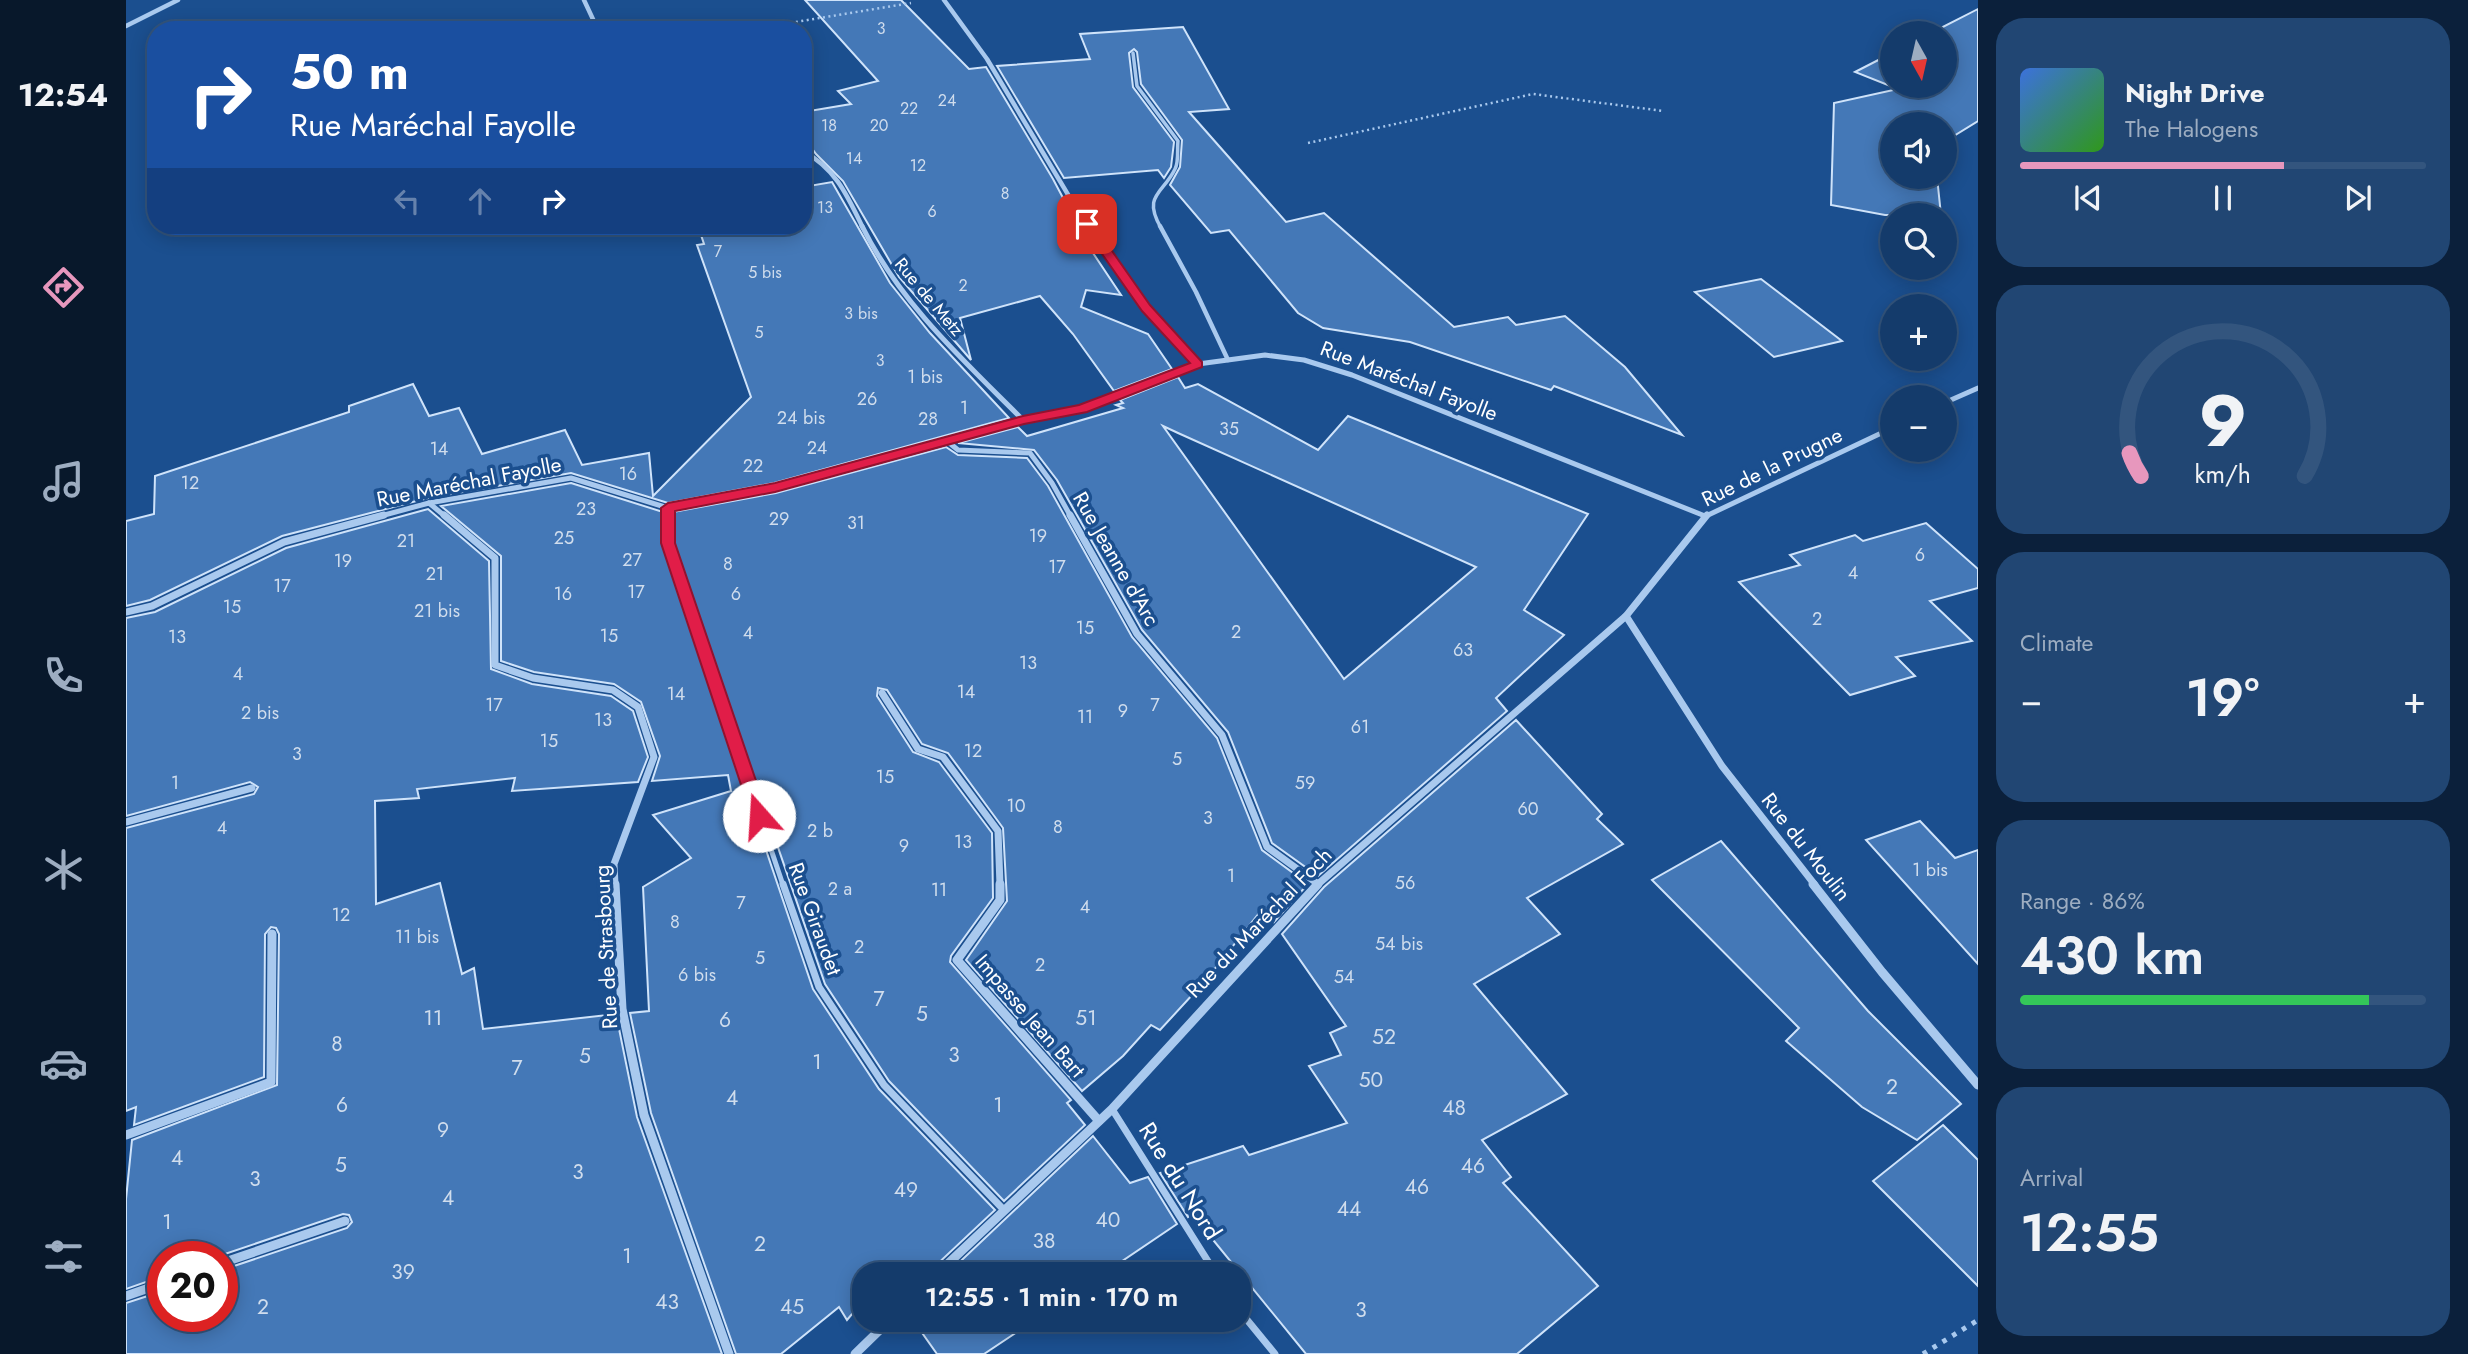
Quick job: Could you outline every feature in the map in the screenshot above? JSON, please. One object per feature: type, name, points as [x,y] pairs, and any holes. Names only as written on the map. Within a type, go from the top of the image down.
[{"type":"street","points":[[126,26],[178,0]]},
{"type":"street","points":[[584,0],[594,21]]},
{"type":"street","points":[[944,0],[972,35],[1098,243],[1146,308],[1198,364]]},
{"type":"street","name":"Rue de Metz","points":[[812,155],[840,179],[856,206],[866,235],[885,270],[923,317],[1023,420]]},
{"type":"street","name":"Rue Maréchal Fayolle","points":[[126,612],[152,606],[284,542],[429,503],[571,478],[668,508],[775,488],[1023,420],[1082,409],[1198,364],[1265,355],[1304,360],[1352,374],[1705,516]]},
{"type":"street","points":[[1957,397],[1978,388]]},
{"type":"street","name":"Rue de la Prugne","points":[[1626,616],[1705,516],[1880,434]]},
{"type":"street","name":"Rue Jeanne d'Arc","points":[[947,441],[958,450],[1030,453],[1052,483],[1137,634],[1222,735],[1267,847],[1318,884]]},
{"type":"street","name":"Rue de Strasbourg","points":[[429,503],[495,558],[495,665],[533,678],[613,690],[638,707],[654,757],[614,864],[622,1009],[644,1115],[729,1354]]},
{"type":"street","name":"Rue du Maréchal Foch","points":[[949,1262],[1112,1109],[1318,884],[1626,616]]},
{"type":"street","name":"Rue du Moulin","points":[[1626,616],[1722,766],[1793,861],[1978,1085]]},
{"type":"street","name":"Impasse Jean Bart","points":[[882,693],[918,749],[943,757],[998,831],[1000,900],[957,960],[1099,1121]]},
{"type":"street","points":[[126,822],[252,788]]},
{"type":"street","points":[[126,1136],[271,1082],[272,934]]},
{"type":"street","points":[[238,1258],[345,1221]]},
{"type":"street","points":[[126,1296],[147,1289]]},
{"type":"street","points":[[855,1354],[878,1332]]},
{"type":"lane","points":[[1133,52],[1138,86],[1178,141],[1176,168],[1155,194],[1153,214],[1196,292],[1228,360]]},
{"type":"lane","name":"Rue Giraudet","points":[[668,508],[668,543],[733,742],[819,987],[884,1085],[1003,1209]]},
{"type":"lane","name":"Rue du Nord","points":[[1112,1109],[1208,1262]]},
{"type":"lane","points":[[1251,1325],[1275,1354]]},
{"type":"path","points":[[802,21],[919,2]]},
{"type":"path","points":[[1308,143],[1533,94],[1663,111]]},
{"type":"path","points":[[1923,1354],[1978,1320]]},
{"type":"building","points":[[805,0],[901,0],[969,69],[986,67],[1053,179],[1089,247],[1121,295],[1086,290],[1081,307],[1148,334],[1172,369],[1114,391],[1073,334],[1040,296],[960,318],[971,360],[899,277],[843,181],[812,148],[812,110],[851,104],[838,91],[878,81]]},
{"type":"building","points":[[1978,9],[1978,121],[1957,134],[1957,112],[1880,112],[1880,189],[1938,189],[1940,203],[1880,203],[1880,214],[1831,205],[1834,103],[1880,93],[1880,98],[1957,98],[1957,21],[1954,21]]},
{"type":"building","points":[[1183,27],[1229,109],[1189,112],[1286,222],[1324,213],[1454,327],[1508,317],[1516,325],[1565,316],[1625,367],[1682,435],[1554,386],[1551,390],[1410,342],[1323,328],[1298,313],[1229,230],[1211,233],[1170,185],[1180,167],[1182,140],[1141,84],[1137,52],[1134,49],[1129,53],[1133,87],[1174,142],[1171,167],[1164,178],[1158,170],[1064,178],[997,66],[1090,59],[1080,34]]},
{"type":"building","points":[[1880,59],[1880,82],[1855,72]]},
{"type":"building","points":[[832,182],[890,283],[930,333],[1009,418],[774,483],[668,503],[571,473],[428,498],[282,536],[150,600],[126,606],[126,521],[154,514],[155,476],[349,412],[349,406],[413,384],[429,416],[459,408],[482,454],[565,430],[582,465],[649,453],[653,496],[751,397],[697,245],[704,244],[701,235],[812,235],[812,185]]},
{"type":"building","points":[[1761,279],[1842,341],[1774,357],[1695,292]]},
{"type":"building","points":[[1178,377],[1185,388],[1198,384],[1318,450],[1348,416],[1588,514],[1524,610],[1564,635],[1496,698],[1507,711],[1318,876],[1272,843],[1228,732],[1142,630],[1057,480],[1034,450],[958,443],[1018,427],[1027,436],[1123,408],[1116,405],[1123,403],[1120,400]],"holes":[[[1163,426],[1476,567],[1344,679]]]},
{"type":"building","points":[[946,447],[958,455],[1027,458],[1048,486],[1132,637],[1217,738],[1262,850],[1308,884],[1274,922],[1264,907],[1205,981],[1160,1030],[1151,1025],[1123,1056],[1082,1091],[966,960],[1007,901],[1003,828],[948,753],[922,744],[887,690],[878,688],[877,696],[913,752],[939,762],[992,833],[993,898],[951,956],[950,962],[1071,1100],[1067,1103],[1085,1125],[1004,1201],[889,1081],[825,984],[673,542],[673,512],[776,493]]},
{"type":"building","points":[[571,483],[663,512],[663,545],[813,989],[879,1089],[995,1210],[939,1262],[852,1262],[852,1314],[847,1320],[839,1307],[781,1354],[736,1354],[651,1113],[630,1013],[649,1011],[643,887],[691,858],[653,815],[731,791],[728,775],[652,781],[660,756],[641,702],[614,684],[534,672],[501,661],[501,556],[441,506]]},
{"type":"building","points":[[428,509],[489,561],[491,669],[532,684],[611,696],[633,711],[648,757],[638,782],[512,791],[515,778],[417,789],[419,798],[375,801],[376,904],[440,883],[462,974],[474,968],[483,1029],[616,1014],[637,1117],[722,1354],[126,1354],[126,1303],[147,1296],[147,1332],[238,1332],[238,1265],[347,1228],[352,1222],[349,1215],[343,1214],[238,1250],[238,1241],[147,1241],[147,1282],[126,1289],[126,1199],[132,1140],[277,1085],[279,934],[276,928],[271,927],[265,934],[264,1077],[134,1125],[136,1107],[126,1111],[126,828],[254,794],[258,787],[250,782],[126,816],[126,618],[155,612],[286,548]]},
{"type":"building","points":[[1926,523],[1978,569],[1978,588],[1930,601],[1972,641],[1896,657],[1915,676],[1850,695],[1739,582],[1800,565],[1790,555],[1855,535],[1863,541]]},
{"type":"building","points":[[1516,720],[1602,814],[1597,819],[1623,844],[1527,898],[1560,934],[1474,984],[1567,1094],[1482,1140],[1511,1177],[1503,1183],[1598,1286],[1517,1354],[1306,1354],[1251,1286],[1251,1262],[1231,1262],[1192,1214],[1188,1217],[1160,1173],[1243,1146],[1249,1155],[1347,1123],[1309,1066],[1341,1055],[1330,1033],[1346,1026],[1282,934],[1324,887]]},
{"type":"building","points":[[1920,821],[1955,858],[1978,850],[1978,964],[1866,840]]},
{"type":"building","points":[[1721,841],[1868,1011],[1961,1104],[1917,1140],[1862,1107],[1786,1041],[1799,1028],[1652,880]]},
{"type":"building","points":[[1943,1125],[1978,1160],[1978,1286],[1873,1181]]},
{"type":"building","points":[[1093,1136],[1130,1183],[1148,1177],[1177,1224],[1121,1262],[960,1262]]},
{"type":"building","points":[[921,1332],[1017,1332],[984,1354],[937,1354]]},
{"type":"route","points":[[759,816],[668,543],[668,508],[775,488],[1023,420],[1082,409],[1198,364],[1146,308],[1087,224]]}]
